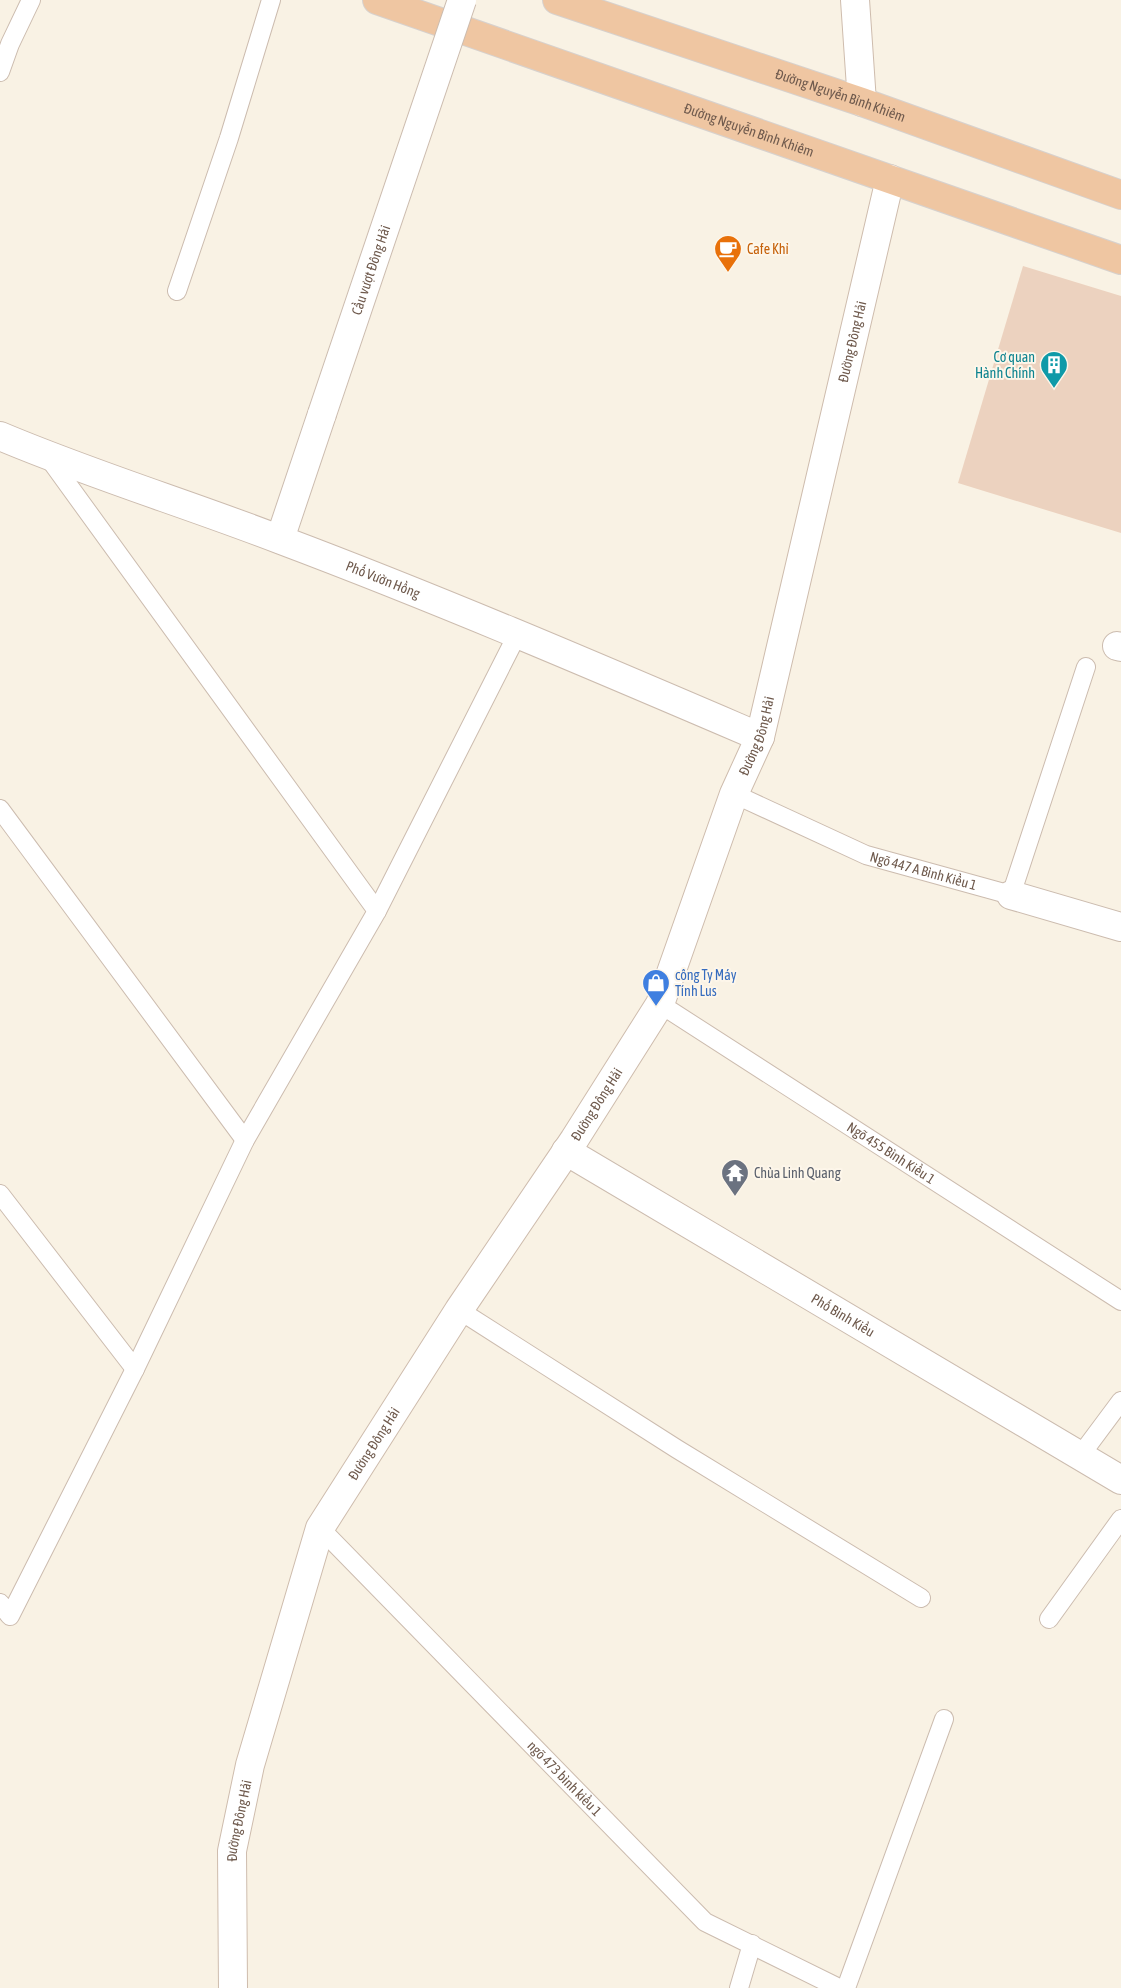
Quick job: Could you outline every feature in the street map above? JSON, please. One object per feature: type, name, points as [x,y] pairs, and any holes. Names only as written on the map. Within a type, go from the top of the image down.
[{"type":"highway","name":"Đường Nguyễn Bình Khiêm","points":[[377,0],[1121,260]]},
{"type":"highway","name":"Đường Nguyễn Bỉnh Khiêm","points":[[557,0],[862,102],[1121,195]]},
{"type":"street","name":"Cầu vượt Đông Hải","points":[[280,539],[462,0]]},
{"type":"street","points":[[855,0],[862,102]]},
{"type":"street","name":"Đường Đông Hải","points":[[233,1988],[232,1851],[250,1765],[320,1528],[459,1310],[566,1151],[660,1004],[734,794],[760,737],[890,179]]},
{"type":"street","name":"Phố Vườn Hồng","points":[[0,436],[48,457],[280,539],[518,633],[760,737]]},
{"type":"street","name":"Ngõ 447 A Bình Kiều 1","points":[[1011,895],[1121,927]]},
{"type":"street","name":"Phố Bình Kiều","points":[[566,1151],[1121,1480]]},
{"type":"lane","points":[[0,72],[5,42],[31,0]]},
{"type":"lane","points":[[177,291],[229,138],[271,0]]},
{"type":"lane","points":[[48,457],[377,910]]},
{"type":"lane","points":[[0,1602],[10,1616],[135,1369],[245,1140],[377,910],[518,633]]},
{"type":"lane","points":[[1011,895],[1086,667]]},
{"type":"lane","name":"Ngõ 447 A Bình Kiều 1","points":[[734,794],[866,856],[1011,895]]},
{"type":"lane","points":[[0,809],[245,1140]]},
{"type":"lane","name":"Ngõ 455 Bình Kiều 1","points":[[660,1004],[1121,1301]]},
{"type":"lane","points":[[0,1194],[135,1369]]},
{"type":"lane","points":[[459,1310],[677,1449],[922,1598]]},
{"type":"lane","points":[[1080,1456],[1121,1401]]},
{"type":"lane","points":[[1050,1619],[1121,1520]]},
{"type":"lane","name":"ngõ 473 bình kiều 1","points":[[320,1528],[705,1922],[839,1988]]},
{"type":"lane","points":[[846,1988],[944,1719]]},
{"type":"lane","points":[[740,1988],[752,1944]]},
{"type":"building","name":"Cơ quan Hành Chính","points":[[1023,266],[1121,296],[1121,533],[958,483]]},
{"type":"place","name":"Cafe Khỉ","points":[[728,273]]},
{"type":"place","name":"Cơ quan Hành Chính","points":[[1054,389]]},
{"type":"place","name":"công Ty Máy Tính Lus","points":[[656,1007]]},
{"type":"place","name":"Chùa Linh Quang","points":[[735,1197]]}]
